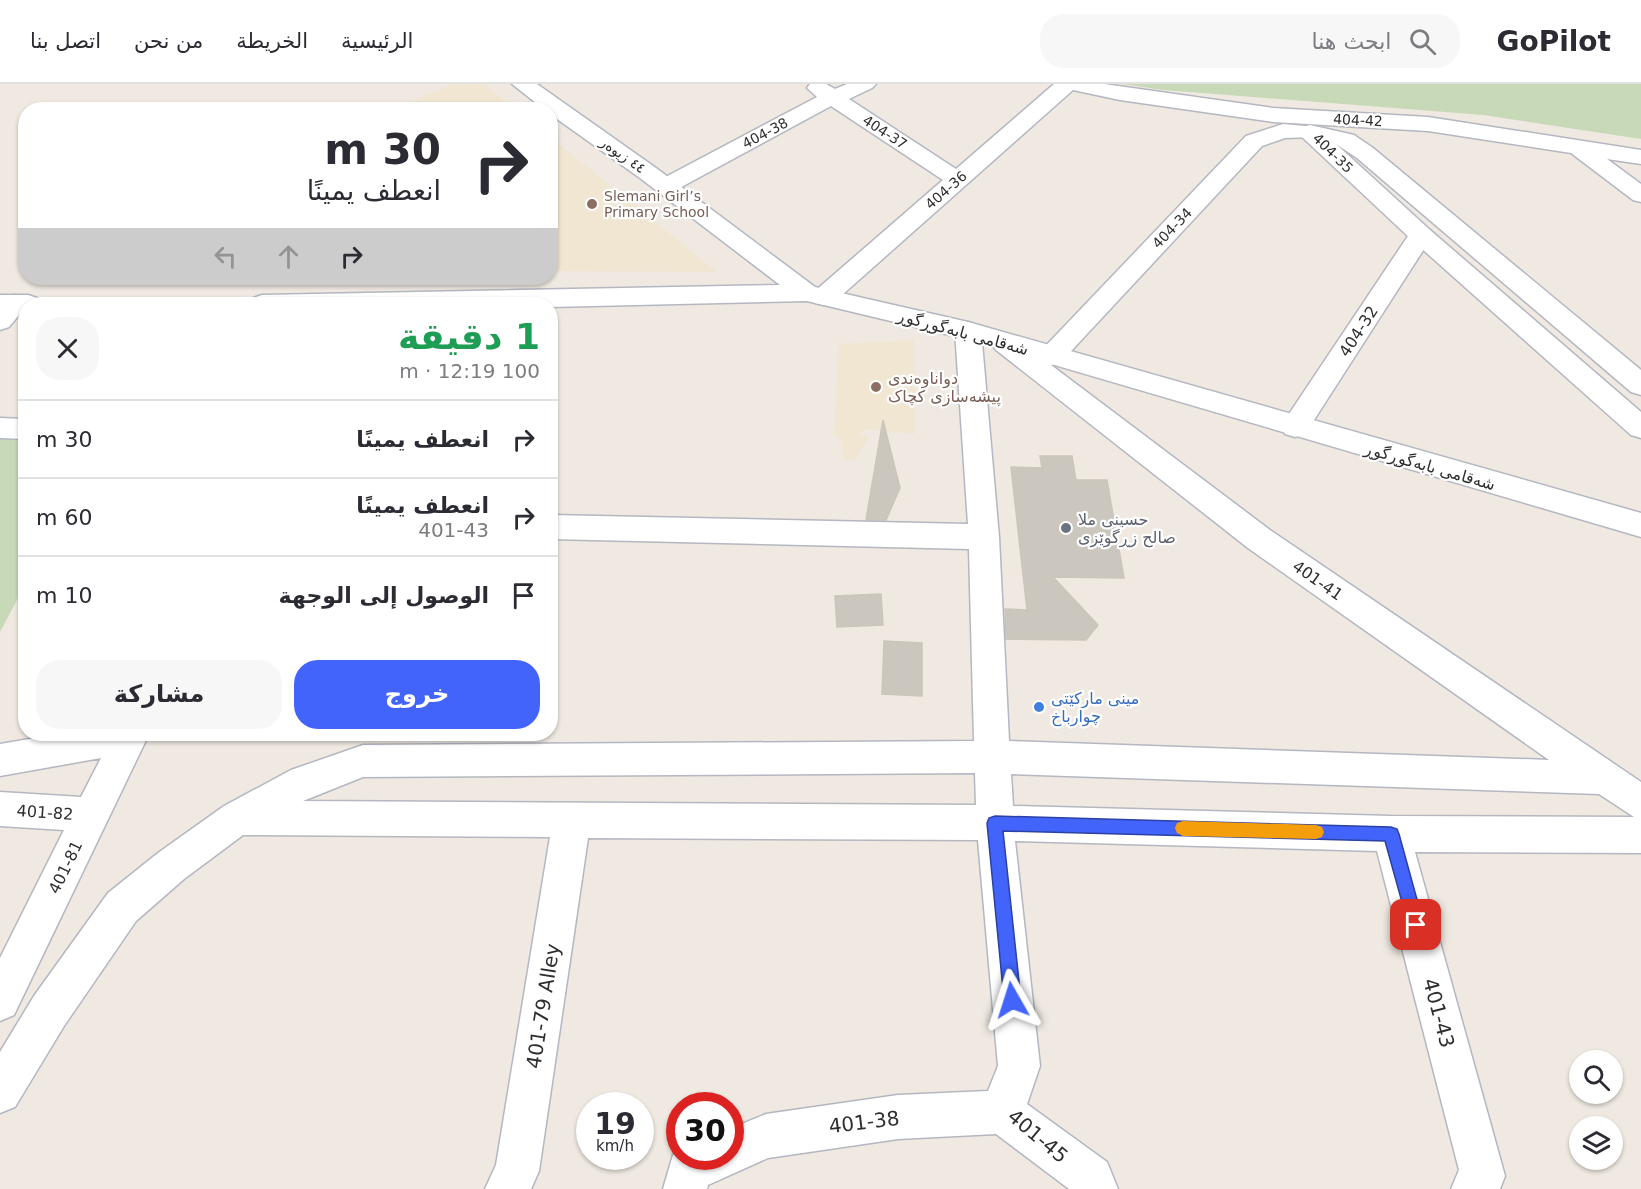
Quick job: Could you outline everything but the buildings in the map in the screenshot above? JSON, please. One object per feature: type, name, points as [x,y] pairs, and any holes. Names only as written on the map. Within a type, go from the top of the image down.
[{"type":"street","name":"404-37","points":[[812,84],[958,180]]},
{"type":"street","name":"404-38","points":[[666,186],[833,98],[865,84]]},
{"type":"street","name":"404-36","points":[[815,295],[958,180],[1067,84]]},
{"type":"street","name":"404-42","points":[[1076,84],[1120,94],[1273,115],[1428,124],[1641,157]]},
{"type":"street","name":"٤٤ زیوەر","points":[[528,85],[551,102]]},
{"type":"street","name":"٤٤ زیوەر","points":[[558,107],[815,295]]},
{"type":"street","name":"404-34","points":[[1050,356],[1254,141],[1282,131],[1310,132]]},
{"type":"street","name":"404-35","points":[[1310,132],[1421,236],[1641,428]]},
{"type":"street","name":"404-35","points":[[1310,132],[1335,137],[1357,146],[1641,385]]},
{"type":"street","points":[[1576,146],[1641,195]]},
{"type":"street","name":"404-32","points":[[1295,427],[1421,236]]},
{"type":"street","name":"شەقامی بابەگوڕگوڕ","points":[[558,300],[815,295],[968,331],[1005,344],[1641,525]]},
{"type":"street","name":"401-45","points":[[968,331],[984,537],[995,823],[1019,1066],[1002,1112],[1090,1178],[1096,1189]]},
{"type":"street","name":"401-41","points":[[1005,344],[1259,539],[1641,803]]},
{"type":"street","points":[[0,428],[18,429]]},
{"type":"street","points":[[558,527],[622,526],[984,537]]},
{"type":"street","points":[[0,760],[99,741]]},
{"type":"street","name":"401-81","points":[[0,1001],[127,741]]},
{"type":"street","points":[[0,1092],[49,1011],[122,907],[171,866],[237,818],[304,782],[363,761],[993,757],[1604,778]]},
{"type":"street","name":"401-82","points":[[0,809],[91,815]]},
{"type":"street","points":[[237,818],[995,823],[1391,834],[1641,835]]},
{"type":"street","name":"401-79 Alley","points":[[507,1189],[517,1171],[572,819]]},
{"type":"street","name":"401-43","points":[[1391,834],[1483,1176],[1473,1189]]},
{"type":"street","name":"401-38","points":[[744,1146],[766,1136],[898,1117],[1002,1112]]},
{"type":"street","points":[[685,1189],[691,1170]]},
{"type":"shaded area","points":[[454,84],[484,84],[507,102],[409,102]]},
{"type":"shaded area","name":"Slemani Girl’s Primary School","points":[[558,144],[717,272],[558,271]]},
{"type":"shaded area","name":"دواناوەندی پیشەسازی کچاک","points":[[914,340],[915,434],[865,429],[859,435],[869,436],[855,461],[843,458],[841,439],[834,435],[839,344]]},
{"type":"green space","points":[[1122,84],[1641,84],[1641,139],[1483,115],[1163,90]]},
{"type":"green space","points":[[0,434],[18,435],[18,598],[0,632]]},
{"type":"slow traffic","points":[[1183,828],[1316,832]]},
{"type":"place","name":"Slemani Girl’s Primary School","points":[[592,204]]},
{"type":"place","name":"دواناوەندی پیشەسازی کچاک","points":[[876,387]]},
{"type":"place","name":"حسینی ملا صالح زڕگوێزی","points":[[1066,528]]},
{"type":"place","name":"مینی مارکێتی چوارباخ","points":[[1039,707]]},
{"type":"route","points":[[1012,1000],[995,823],[1391,834],[1416,925]]}]
